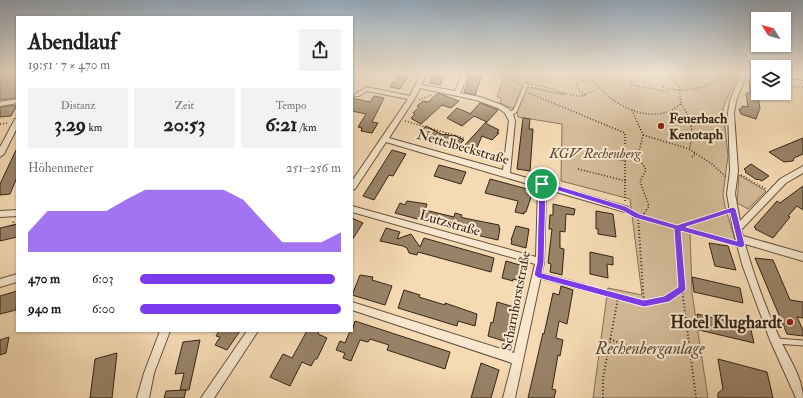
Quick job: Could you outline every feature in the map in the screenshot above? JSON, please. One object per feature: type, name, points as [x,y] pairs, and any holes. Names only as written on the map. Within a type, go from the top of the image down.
[{"type":"street","points":[[357,95],[362,92]]},
{"type":"street","points":[[379,92],[412,98]]},
{"type":"street","points":[[354,180],[385,139],[415,92]]},
{"type":"street","points":[[445,92],[486,101],[501,107],[510,114],[512,121],[506,173]]},
{"type":"street","points":[[738,92],[733,102],[731,113],[734,158],[734,174],[731,194],[737,229],[746,264],[775,340],[802,398]]},
{"type":"street","points":[[0,104],[16,101]]},
{"type":"street","points":[[0,154],[16,123]]},
{"type":"street","name":"Nettelbeckstraße","points":[[385,139],[506,173],[625,209]]},
{"type":"street","points":[[737,229],[783,181],[803,169]]},
{"type":"street","name":"Scharnhorststraße","points":[[509,398],[538,275],[540,262],[542,184]]},
{"type":"street","name":"Lutzstraße","points":[[353,209],[540,262]]},
{"type":"street","points":[[0,214],[16,212]]},
{"type":"street","points":[[741,242],[803,257]]},
{"type":"street","points":[[0,283],[16,278]]},
{"type":"street","points":[[353,306],[518,360]]},
{"type":"street","points":[[143,398],[165,332]]},
{"type":"street","points":[[206,398],[251,332]]},
{"type":"lane","points":[[510,114],[515,111],[524,92]]},
{"type":"lane","points":[[538,275],[583,287]]},
{"type":"lane","points":[[775,340],[803,343]]},
{"type":"path","points":[[412,98],[421,100],[434,92],[443,95],[445,92]]},
{"type":"path","points":[[525,92],[625,133],[625,209],[638,216],[741,242]]},
{"type":"path","points":[[555,92],[578,96],[592,92]]},
{"type":"path","points":[[581,92],[585,95]]},
{"type":"path","points":[[601,92],[611,99],[632,109],[654,113],[673,110],[681,104]]},
{"type":"path","points":[[683,92],[680,92],[681,104],[692,126],[693,138],[689,149]]},
{"type":"path","points":[[632,109],[643,135],[638,156],[646,170],[640,181],[649,206],[642,217]]},
{"type":"path","points":[[398,119],[464,138]]},
{"type":"path","points":[[643,135],[696,152],[724,176]]},
{"type":"path","points":[[692,157],[696,152]]},
{"type":"path","points":[[584,153],[626,161]]},
{"type":"path","points":[[578,169],[626,181]]},
{"type":"path","points":[[742,176],[767,190]]},
{"type":"path","points":[[677,227],[733,209]]},
{"type":"path","points":[[638,216],[644,304]]},
{"type":"path","points":[[12,226],[13,222]]},
{"type":"path","points":[[677,227],[682,289],[696,398]]},
{"type":"path","points":[[583,287],[618,298],[644,304],[666,299],[682,289]]},
{"type":"path","points":[[603,398],[603,378],[618,298]]},
{"type":"path","points":[[610,339],[632,348]]},
{"type":"green space","name":"Rechenberganlage","points":[[499,92],[521,92],[514,109],[500,103],[501,98],[497,97]]},
{"type":"green space","name":"Rechenberganlage","points":[[525,92],[549,92],[565,95],[558,92],[730,92],[723,108],[728,156],[723,194],[725,207],[736,243],[690,232],[692,293],[708,398],[593,398],[608,288],[642,295],[630,199],[561,181],[562,124],[518,117],[517,111]]},
{"type":"green space","points":[[739,175],[766,191],[748,209],[737,203]]},
{"type":"building","points":[[0,92],[16,92],[16,98],[0,100]]},
{"type":"building","points":[[464,92],[476,92],[475,95]]},
{"type":"building","points":[[751,92],[751,100],[758,100],[760,108],[756,119],[741,114],[739,109],[742,109],[742,106],[748,107],[746,93]]},
{"type":"building","points":[[438,93],[459,101],[451,108],[442,105],[421,124],[411,118],[415,114],[413,113],[419,107],[417,106],[423,101],[428,102]]},
{"type":"building","points":[[374,96],[384,98],[372,122],[378,123],[372,133],[361,131],[362,128],[358,127],[366,114],[353,111],[353,98],[370,102]]},
{"type":"building","points":[[480,103],[498,110],[487,122],[474,116],[462,126],[447,118],[457,108],[470,114]]},
{"type":"building","points":[[16,105],[11,116],[0,117],[0,107]]},
{"type":"building","points":[[523,118],[530,119],[529,129],[533,129],[530,171],[517,169]]},
{"type":"building","points":[[486,122],[499,130],[497,133],[499,133],[492,140],[482,136],[475,152],[464,146]]},
{"type":"building","points":[[426,126],[443,135],[454,135],[464,140],[456,148],[437,140],[430,140],[418,133]]},
{"type":"building","points":[[803,138],[803,154],[794,158],[793,161],[784,162],[769,152]]},
{"type":"building","points":[[16,150],[16,179],[10,194],[0,195],[0,184]]},
{"type":"building","points":[[392,150],[406,154],[393,176],[389,175],[374,200],[363,196]]},
{"type":"building","points":[[751,164],[769,176],[762,181],[757,180],[745,172],[746,171],[744,169]]},
{"type":"building","points":[[439,165],[466,172],[461,184],[434,176]]},
{"type":"building","points":[[490,179],[531,190],[530,194],[532,194],[526,212],[524,212],[524,214],[515,212],[518,201],[485,193]]},
{"type":"building","points":[[803,186],[803,210],[797,206],[773,238],[755,229],[756,228],[754,227],[777,201],[780,203]]},
{"type":"building","points":[[407,201],[427,204],[425,210],[454,217],[455,213],[462,215],[461,217],[464,218],[499,225],[498,240],[472,234],[473,229],[459,226],[458,230],[395,213],[400,203],[405,205]]},
{"type":"building","points":[[553,204],[575,209],[574,215],[566,214],[565,232],[560,231],[560,248],[564,249],[562,275],[550,272],[551,264],[548,263],[552,229],[549,229],[550,215],[553,215]]},
{"type":"building","points":[[596,211],[613,214],[616,237],[598,234],[598,229],[596,229]]},
{"type":"building","points":[[353,218],[363,223],[353,238]]},
{"type":"building","points":[[16,224],[16,237],[0,241],[0,228]]},
{"type":"building","points":[[516,226],[529,229],[526,248],[511,244]]},
{"type":"building","points":[[386,228],[400,232],[397,239],[411,234],[420,247],[424,238],[494,258],[491,272],[418,252],[417,255],[409,253],[407,248],[403,246],[380,241]]},
{"type":"building","points":[[709,243],[728,246],[736,270],[715,266]]},
{"type":"building","points":[[590,252],[613,257],[613,265],[607,264],[608,278],[590,274]]},
{"type":"building","points":[[755,258],[773,260],[790,300],[803,302],[803,318],[797,317],[803,330],[803,336],[787,334]]},
{"type":"building","points":[[506,261],[523,266],[520,281],[502,278]]},
{"type":"building","points":[[360,275],[373,277],[372,280],[392,286],[385,305],[353,295]]},
{"type":"building","points":[[692,277],[740,288],[743,303],[694,292]]},
{"type":"building","points":[[561,286],[573,290],[567,324],[559,321],[556,338],[563,340],[560,356],[558,355],[552,389],[556,390],[554,398],[528,398],[553,293],[559,295]]},
{"type":"building","points":[[404,290],[420,295],[419,297],[445,305],[445,303],[477,314],[475,326],[458,321],[457,326],[398,308]]},
{"type":"building","points":[[16,291],[16,310],[0,314],[0,296]]},
{"type":"building","points":[[497,302],[514,307],[507,342],[488,336],[491,322],[493,323]]},
{"type":"building","points":[[697,314],[750,326],[754,343],[699,330]]},
{"type":"building","points":[[355,321],[450,352],[445,369],[387,350],[389,345],[370,339],[368,342],[360,340],[351,361],[343,358],[345,353],[336,350],[340,341],[345,343],[350,332],[353,332]]},
{"type":"building","points":[[218,332],[239,332],[227,350],[215,345],[220,337],[216,336]]},
{"type":"building","points":[[306,332],[319,332],[318,334],[327,338],[317,359],[315,359],[311,366],[302,362],[290,386],[270,377],[283,354],[292,358]]},
{"type":"building","points":[[9,337],[6,353],[0,355],[0,340]]},
{"type":"building","points":[[200,340],[189,390],[180,390],[184,373],[175,374],[183,342]]},
{"type":"building","points":[[117,353],[112,398],[90,398],[95,359]]},
{"type":"building","points":[[718,359],[767,372],[773,398],[718,398],[718,393],[723,389]]},
{"type":"building","points":[[481,363],[499,370],[491,398],[471,398]]},
{"type":"building","points":[[186,390],[184,398],[164,398],[166,391]]},
{"type":"place","name":"Feuerbach Kenotaph","points":[[661,126]]},
{"type":"place","name":"Hotel Klughardt","points":[[790,322]]},
{"type":"route","points":[[542,184],[540,262],[538,275],[644,304],[666,299],[682,289],[677,227],[733,209],[742,245],[677,227],[638,216],[625,209],[542,184]]},
{"type":"park label","name":"KGV Rechenberg","points":[[595,153]]}]
